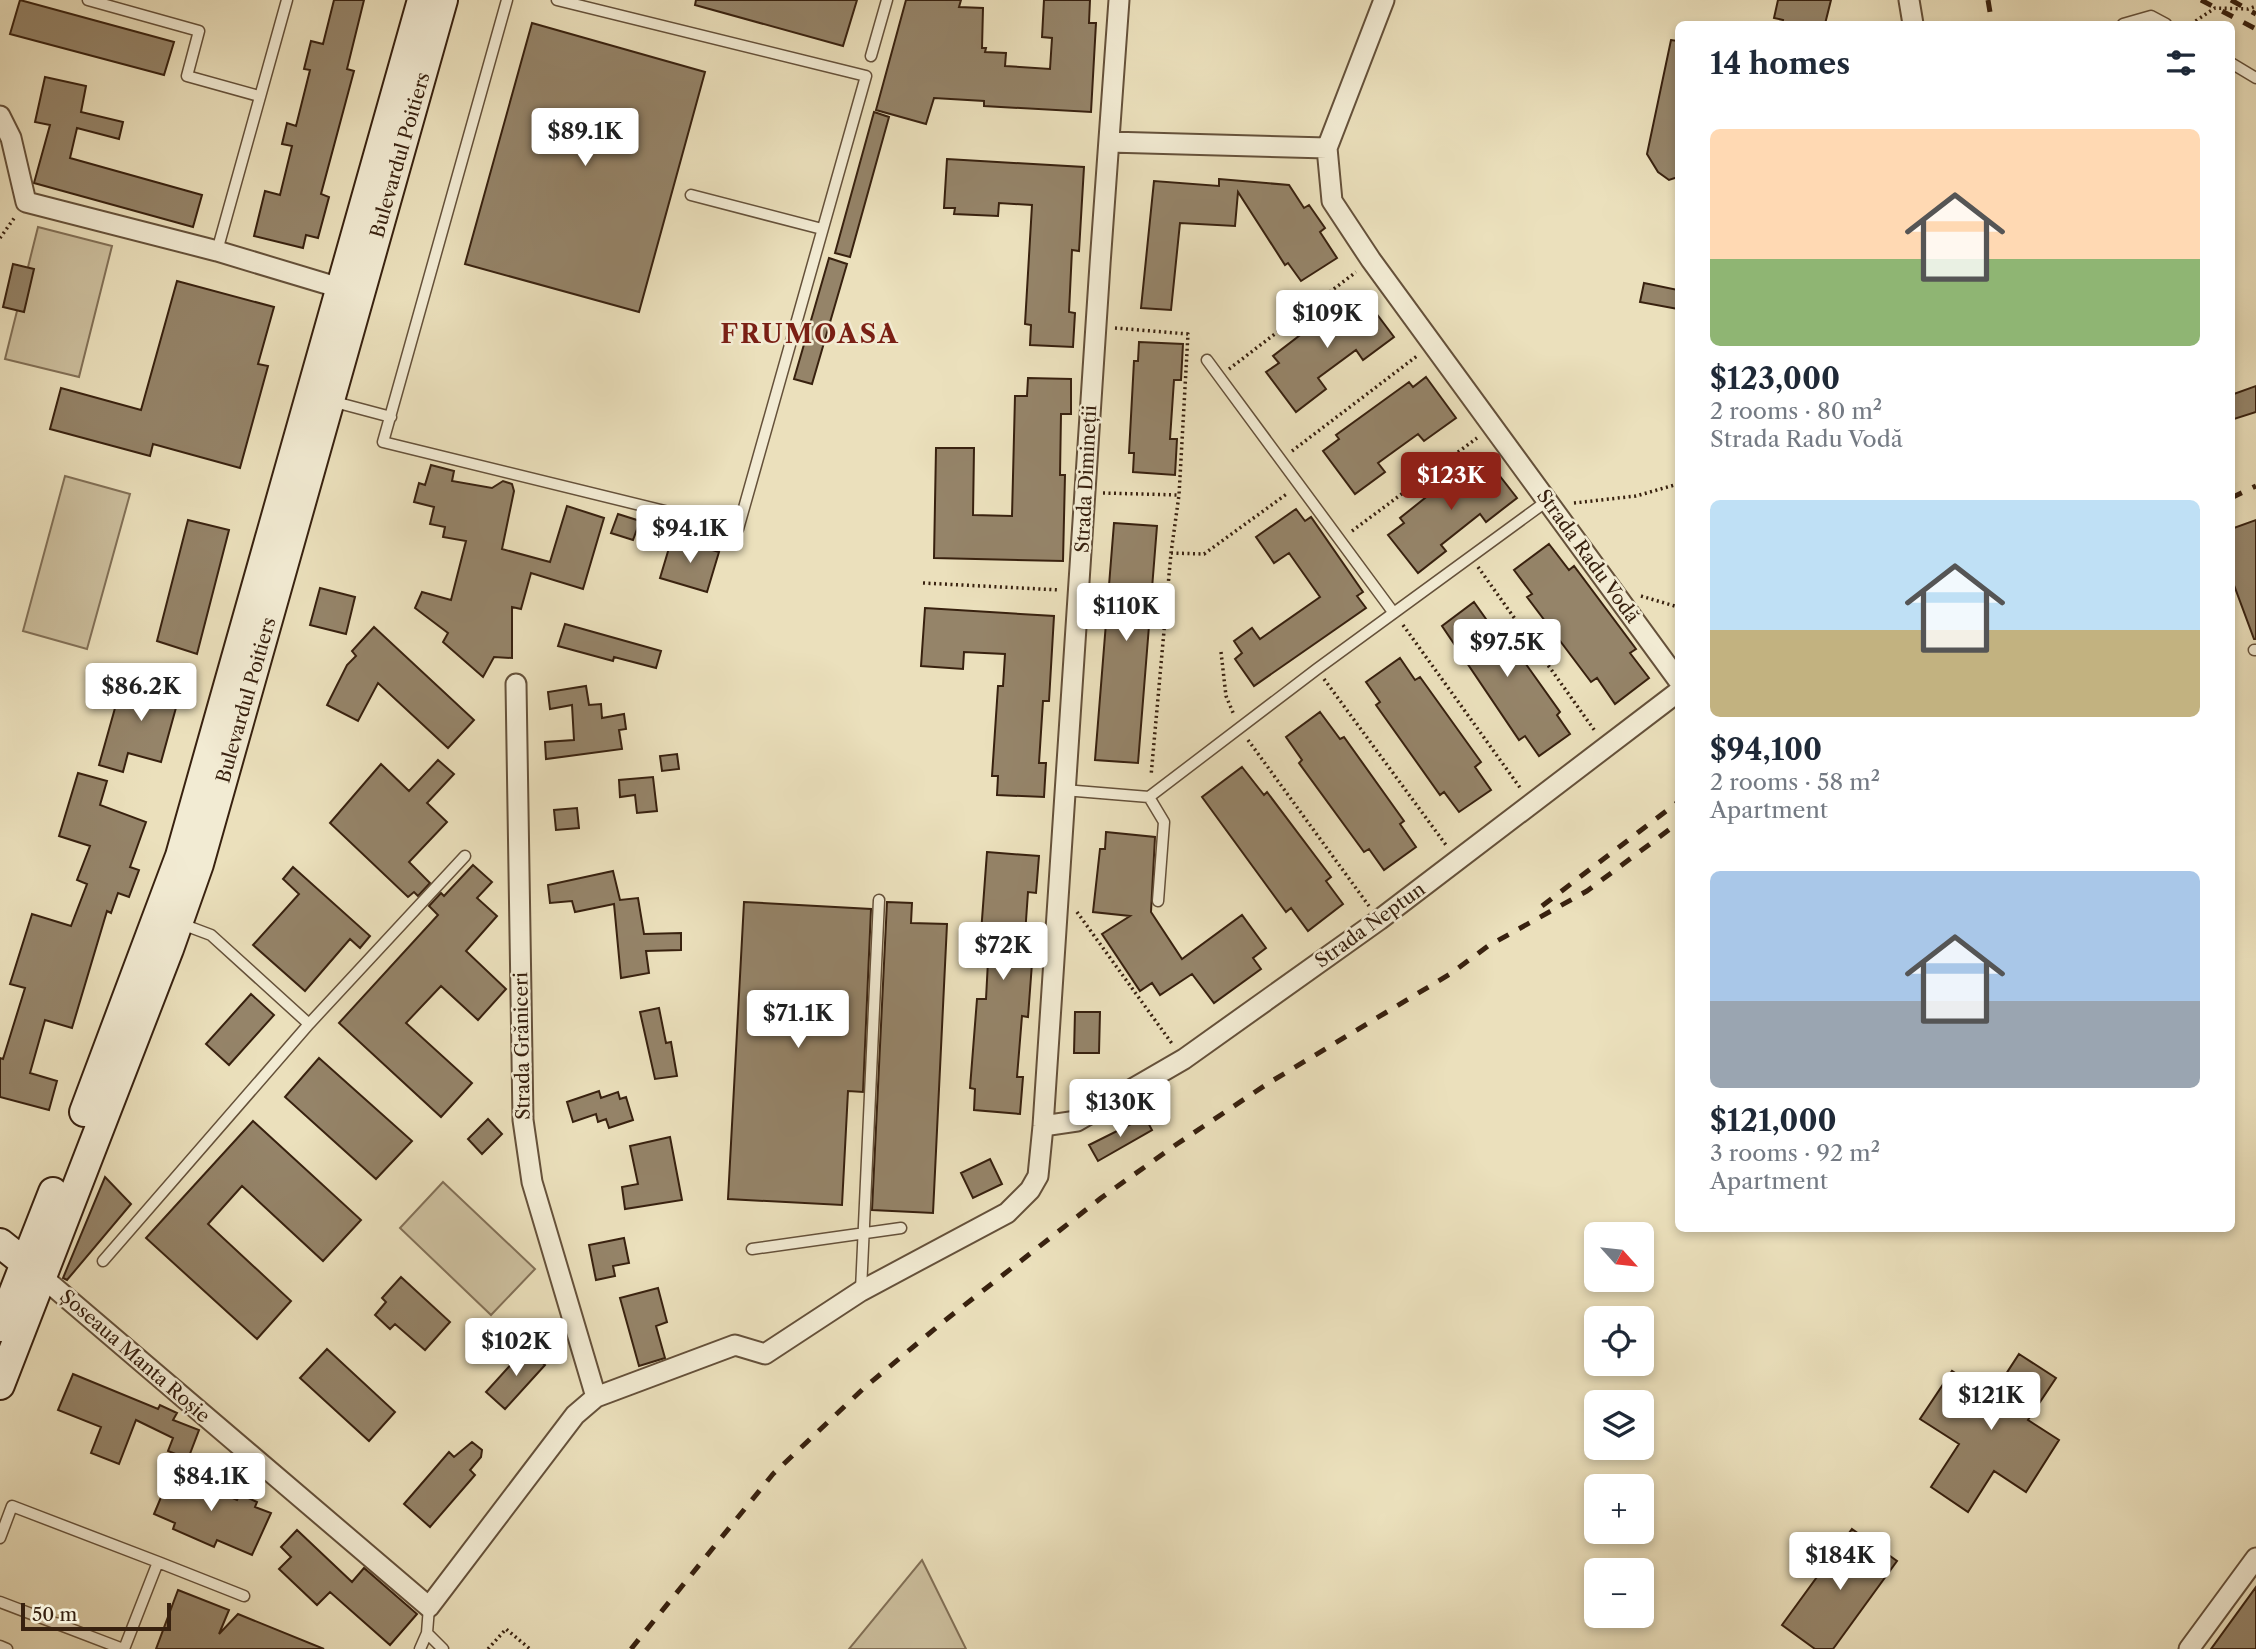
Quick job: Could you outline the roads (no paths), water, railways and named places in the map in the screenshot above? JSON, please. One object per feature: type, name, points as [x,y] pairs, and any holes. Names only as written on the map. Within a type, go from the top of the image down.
[{"type":"main road","name":"Bulevardul Poitiers","points":[[320,398],[340,288],[422,0]]},
{"type":"main road","name":"Bulevardul Poitiers","points":[[0,1385],[33,1270],[169,919],[244,634],[443,0]]},
{"type":"main road","name":"Șoseaua Manta Roșie","points":[[0,1242],[33,1270]]},
{"type":"main road","name":"Bulevardul Poitiers","points":[[0,1327],[33,1270]]},
{"type":"street","name":"Strada Dimineții","points":[[1043,1126],[1119,0]]},
{"type":"street","name":"Strada Radu Vodă","points":[[1384,0],[1327,148],[1332,201],[1371,260],[1675,676]]},
{"type":"street","points":[[1909,0],[1912,21]]},
{"type":"street","points":[[0,116],[11,138],[26,202],[217,251],[340,288]]},
{"type":"street","points":[[1109,142],[1327,148]]},
{"type":"street","name":"Strada Grăniceri","points":[[516,684],[523,1120],[532,1182],[596,1397]]},
{"type":"street","name":"Strada Neptun","points":[[1043,1126],[1077,1121],[1184,1059],[1379,920],[1675,694]]},
{"type":"street","points":[[429,1608],[575,1415],[596,1397],[735,1345],[765,1354],[862,1291],[1007,1213],[1030,1190],[1038,1176],[1043,1126]]},
{"type":"street","name":"Șoseaua Manta Roșie","points":[[33,1270],[429,1608]]},
{"type":"street","points":[[2189,1649],[2256,1558]]},
{"type":"lane","points":[[88,0],[199,31],[187,76],[259,96]]},
{"type":"lane","points":[[217,251],[287,0]]},
{"type":"lane","points":[[508,0],[383,442],[738,529],[866,76],[558,0]]},
{"type":"lane","points":[[871,56],[887,0]]},
{"type":"lane","points":[[2134,21],[2151,16],[2160,21]]},
{"type":"lane","points":[[2235,65],[2256,78]]},
{"type":"lane","points":[[691,195],[822,229]]},
{"type":"lane","points":[[1207,360],[1394,612]]},
{"type":"lane","points":[[320,398],[391,417]]},
{"type":"lane","points":[[1064,790],[1149,797],[1239,727],[1548,500]]},
{"type":"lane","points":[[1149,797],[1164,822],[1158,901]]},
{"type":"lane","points":[[103,1261],[309,1024],[465,856]]},
{"type":"lane","points":[[862,1291],[862,1231],[879,900]]},
{"type":"lane","points":[[169,919],[211,935],[309,1024]]},
{"type":"lane","points":[[752,1249],[862,1231],[901,1228]]},
{"type":"lane","points":[[0,1538],[12,1506],[244,1596]]},
{"type":"lane","points":[[0,1602],[123,1649],[158,1562]]},
{"type":"lane","points":[[421,1649],[428,1633],[429,1608]]},
{"type":"lane","points":[[428,1633],[443,1649]]},
{"type":"lane","points":[[0,1646],[7,1649]]},
{"type":"railway","points":[[1988,0],[1992,21]]},
{"type":"railway","points":[[2201,0],[2256,29]]},
{"type":"railway","points":[[2231,0],[2256,14]]},
{"type":"railway","points":[[2235,496],[2256,486]]},
{"type":"railway","points":[[1542,906],[1675,804]]},
{"type":"railway","points":[[631,1649],[773,1474],[864,1388],[943,1322],[1101,1198],[1177,1144],[1267,1084],[1450,974],[1488,946],[1587,891],[1675,825]]},
{"type":"district","name":"FRUMOASA","points":[[810,334]]}]
